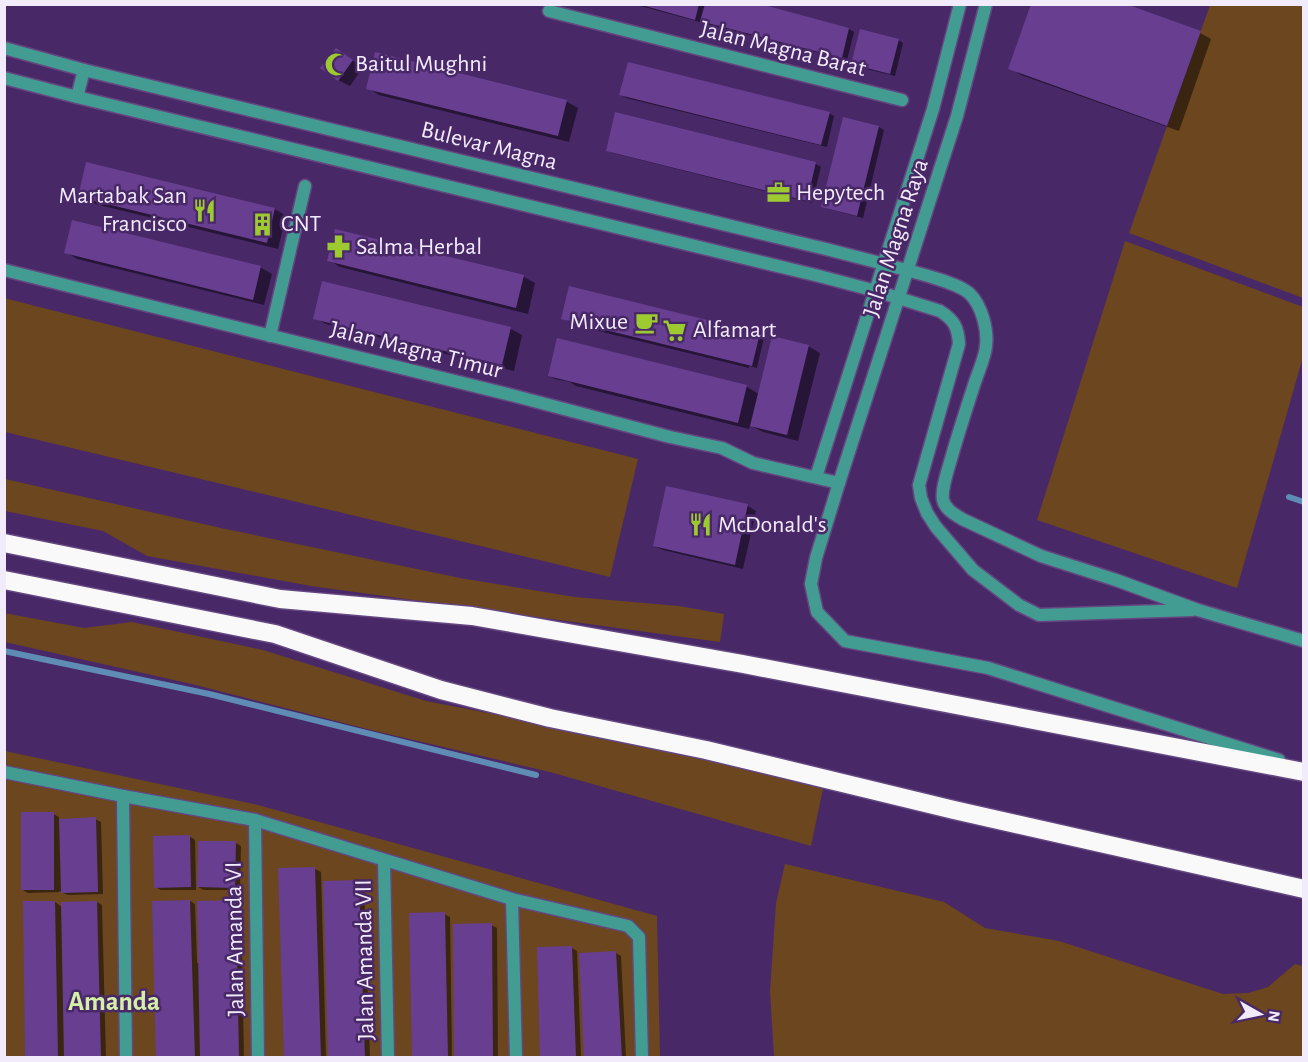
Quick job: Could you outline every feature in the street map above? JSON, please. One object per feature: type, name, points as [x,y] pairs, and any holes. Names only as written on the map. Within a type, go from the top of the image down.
[{"type":"highway","points":[[4,543],[280,598],[472,616],[743,664],[1304,772]]},
{"type":"highway","points":[[4,580],[275,634],[441,690],[550,718],[706,750],[954,810],[1304,889]]},
{"type":"street","name":"Jalan Magna Raya","points":[[816,477],[933,109],[960,4]]},
{"type":"street","name":"Jalan Magna Raya","points":[[986,4],[957,116],[816,558],[811,584],[817,612],[845,641],[988,668],[1304,768]]},
{"type":"street","name":"Jalan Magna Barat","points":[[549,11],[902,100]]},
{"type":"street","name":"Bulevar Magna","points":[[4,48],[84,70],[826,249],[953,284],[970,294],[980,310],[987,329],[986,348],[943,492],[943,500],[947,508],[962,519],[1041,556],[1198,610]]},
{"type":"street","points":[[77,98],[84,70]]},
{"type":"street","name":"Bulevar Magna","points":[[4,78],[77,98],[819,276],[899,297],[940,311],[955,324],[959,344],[920,485],[921,498],[936,527],[973,570],[1019,605],[1038,615],[1198,610]]},
{"type":"street","points":[[270,336],[305,186]]},
{"type":"street","name":"Jalan Magna Timur","points":[[4,270],[515,396],[670,437],[722,448],[753,463],[839,483]]},
{"type":"street","points":[[1198,610],[1304,641]]},
{"type":"street","points":[[4,772],[255,820],[512,899],[628,926],[639,937],[642,1058]]},
{"type":"street","points":[[123,796],[126,1058]]},
{"type":"street","name":"Jalan Amanda VI","points":[[255,820],[258,1058]]},
{"type":"street","name":"Jalan Amanda VII","points":[[384,861],[388,1058]]},
{"type":"street","points":[[512,899],[516,1058]]},
{"type":"shaded area","points":[[1210,5],[1303,5],[1303,298],[1129,233]]},
{"type":"shaded area","points":[[1125,241],[1303,307],[1303,357],[1237,588],[1037,520]]},
{"type":"shaded area","points":[[4,298],[638,459],[610,577],[5,432]]},
{"type":"shaded area","points":[[5,479],[221,528],[460,578],[575,597],[679,606],[724,614],[720,642],[311,586],[147,556],[103,531],[5,511]]},
{"type":"shaded area","points":[[4,613],[84,628],[132,622],[263,650],[426,701],[644,743],[823,789],[811,846],[550,772],[371,730],[196,685],[5,642]]},
{"type":"shaded area","points":[[5,751],[258,805],[657,916],[660,1057],[5,1058]]},
{"type":"shaded area","points":[[785,864],[944,902],[985,928],[1059,941],[1223,994],[1248,993],[1268,987],[1295,964],[1303,966],[1303,1057],[774,1057],[770,991],[776,903]]},
{"type":"building","points":[[638,4],[699,4],[695,20]]},
{"type":"building","points":[[705,4],[760,4],[849,28],[842,58],[700,21]]},
{"type":"building","points":[[1031,4],[1126,4],[1201,31],[1167,126],[1008,69]]},
{"type":"building","points":[[860,29],[899,39],[890,74],[851,64]]},
{"type":"building","name":"Baitul Mughni","points":[[336,48],[353,60],[338,81],[320,68]]},
{"type":"building","points":[[375,52],[567,100],[558,136],[366,89]]},
{"type":"building","points":[[628,62],[830,112],[821,145],[619,95]]},
{"type":"building","points":[[615,112],[816,162],[807,201],[606,151]]},
{"type":"building","points":[[843,117],[879,126],[857,216],[821,207]]},
{"type":"building","points":[[86,162],[275,208],[267,243],[78,197]]},
{"type":"building","points":[[72,220],[261,266],[253,300],[64,253]]},
{"type":"building","points":[[335,229],[524,275],[516,308],[327,261]]},
{"type":"building","points":[[322,281],[511,327],[502,365],[313,319]]},
{"type":"building","points":[[569,286],[760,333],[752,366],[561,319]]},
{"type":"building","points":[[772,336],[809,345],[787,435],[750,426]]},
{"type":"building","points":[[557,338],[747,385],[738,423],[548,376]]},
{"type":"building","name":"McDonald's","points":[[666,486],[748,504],[735,565],[653,546]]},
{"type":"building","points":[[21,812],[54,812],[54,890],[21,890]]},
{"type":"building","points":[[96,817],[98,892],[61,893],[59,819]]},
{"type":"building","points":[[190,835],[191,887],[154,888],[153,836]]},
{"type":"building","points":[[198,841],[236,841],[235,888],[197,887]]},
{"type":"building","points":[[315,867],[321,1058],[284,1058],[278,868]]},
{"type":"building","points":[[359,880],[365,1058],[328,1058],[323,881]]},
{"type":"building","points":[[190,900],[195,1058],[156,1058],[152,901]]},
{"type":"building","points":[[236,900],[239,1058],[200,1058],[197,901]]},
{"type":"building","points":[[23,901],[55,901],[58,1058],[25,1058]]},
{"type":"building","points":[[97,901],[101,1058],[64,1058],[61,902]]},
{"type":"building","points":[[445,912],[448,1058],[412,1058],[409,913]]},
{"type":"building","points":[[492,923],[493,1058],[454,1058],[453,924]]},
{"type":"building","points":[[572,946],[576,1058],[540,1058],[537,947]]},
{"type":"building","points":[[616,951],[622,1058],[584,1058],[579,953]]},
{"type":"waterway","points":[[1289,497],[1304,502]]},
{"type":"waterway","points":[[4,651],[209,694],[536,775]]},
{"type":"place","name":"Baitul Mughni","points":[[337,64]]},
{"type":"place","name":"Hepytech","points":[[778,193]]},
{"type":"place","name":"Martabak San Francisco","points":[[205,210]]},
{"type":"place","name":"CNT","points":[[263,224]]},
{"type":"place","name":"Salma Herbal","points":[[338,247]]},
{"type":"place","name":"Mixue","points":[[646,322]]},
{"type":"place","name":"Alfamart","points":[[675,330]]},
{"type":"place","name":"McDonald's","points":[[700,525]]},
{"type":"district","name":"Amanda","points":[[114,1001]]}]
